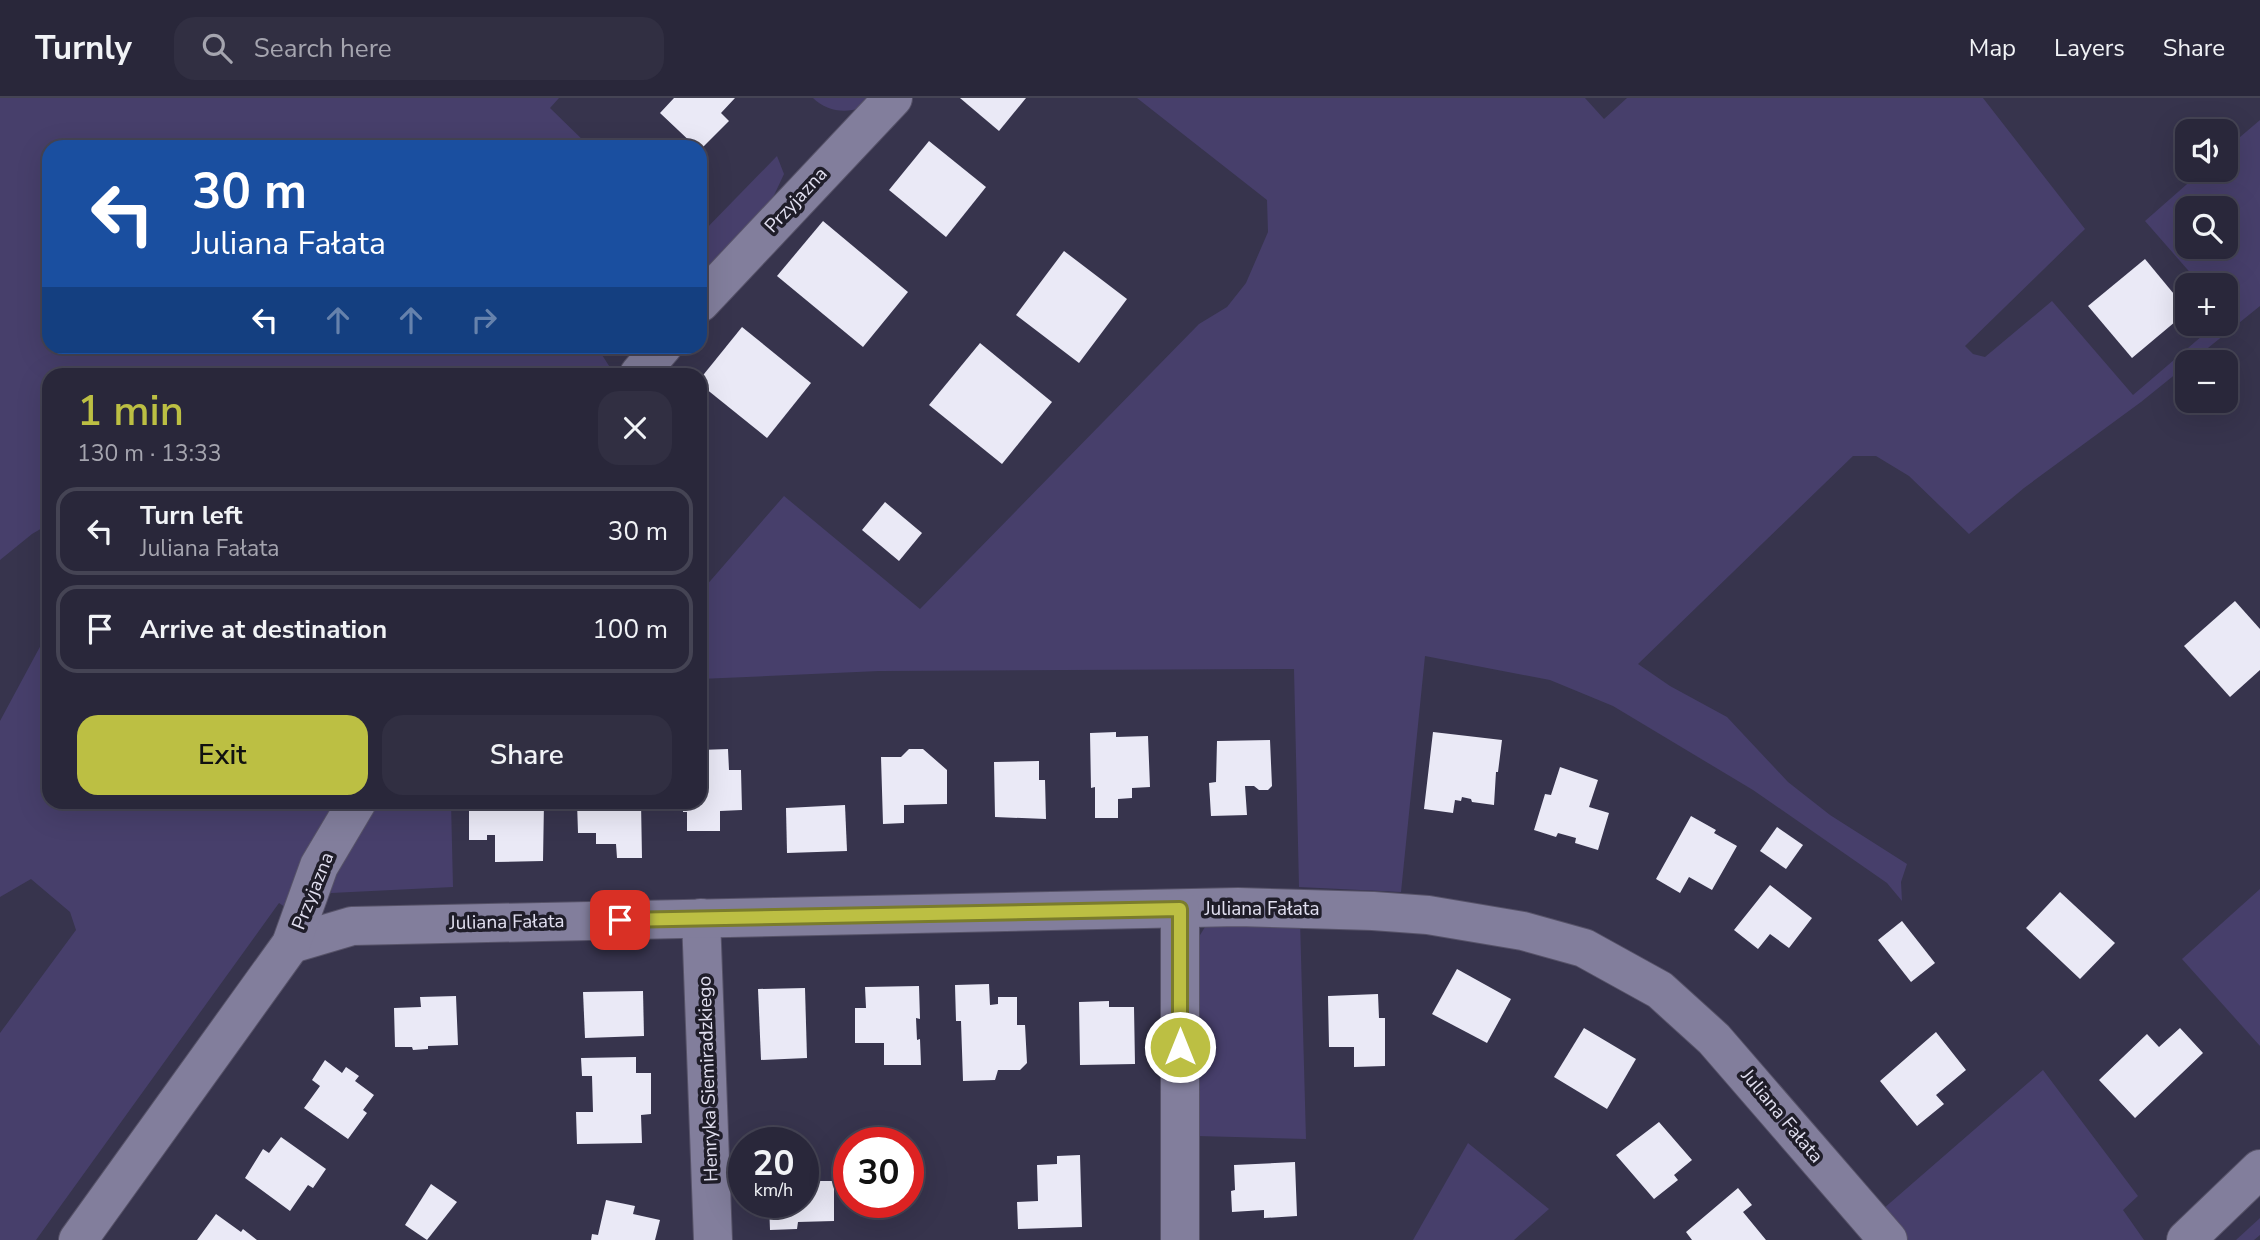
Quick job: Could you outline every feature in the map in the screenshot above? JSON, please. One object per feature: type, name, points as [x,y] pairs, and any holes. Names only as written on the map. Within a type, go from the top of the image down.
[{"type":"street","name":"Przyjazna","points":[[707,296],[893,98]]},
{"type":"street","points":[[644,368],[656,354]]},
{"type":"street","name":"Przyjazna","points":[[291,944],[319,866],[353,809]]},
{"type":"street","name":"Juliana Fałata","points":[[291,944],[352,926],[1238,907],[1428,915],[1523,931],[1584,948],[1660,990],[1714,1039],[1888,1240]]},
{"type":"street","points":[[1180,909],[1180,1240]]},
{"type":"street","name":"Henryka Siemiradzkiego","points":[[701,918],[713,1240]]},
{"type":"street","points":[[78,1240],[291,944]]},
{"type":"street","points":[[2186,1240],[2260,1169]]},
{"type":"shaded area","points":[[0,98],[559,98],[550,108],[583,140],[42,140],[42,354],[601,354],[610,368],[42,368],[42,528],[0,560]]},
{"type":"shaded area","points":[[813,98],[875,98],[861,108],[844,111],[827,108]]},
{"type":"shaded area","points":[[1137,98],[1585,98],[1604,119],[1627,98],[1983,98],[2085,229],[1965,346],[1973,354],[1985,357],[2052,301],[2133,395],[2175,359],[2175,375],[2024,488],[1969,534],[1909,476],[1876,456],[1853,456],[1638,664],[1670,686],[1727,717],[1788,782],[1830,815],[1907,864],[1901,882],[1902,901],[1887,883],[1753,790],[1613,706],[1550,680],[1425,656],[1401,892],[1299,887],[1294,669],[879,671],[707,679],[707,585],[784,496],[920,609],[1199,324],[1227,307],[1246,283],[1268,232],[1267,200]]},
{"type":"shaded area","points":[[2260,120],[2260,306],[2238,324],[2238,273],[2190,273],[2178,259],[2238,259],[2238,196],[2175,196],[2175,255],[2145,221],[2189,182],[2238,182],[2238,139]]},
{"type":"shaded area","points":[[777,156],[784,174],[769,206],[707,272],[707,228]]},
{"type":"shaded area","points":[[2202,336],[2223,336],[2205,350],[2186,350]]},
{"type":"shaded area","points":[[42,643],[42,809],[338,809],[288,909],[279,903],[36,1240],[0,1240],[0,1033],[76,930],[70,912],[31,879],[0,897],[0,721]]},
{"type":"shaded area","points":[[368,809],[451,809],[453,887],[331,893],[333,873]]},
{"type":"shaded area","points":[[2260,889],[2260,1046],[2182,959]]},
{"type":"shaded area","points":[[1300,920],[1306,1139],[1197,1136],[1197,940],[1205,927],[1226,921]]},
{"type":"shaded area","points":[[2043,1070],[2138,1196],[2123,1210],[2144,1240],[1908,1240],[1883,1209]]},
{"type":"shaded area","points":[[1468,1143],[1549,1209],[1514,1240],[1413,1240]]},
{"type":"shaded area","points":[[2260,1218],[2260,1235],[2254,1240],[2236,1240]]},
{"type":"building","points":[[674,98],[735,98],[721,113],[729,121],[707,143],[707,140],[689,140],[660,113]]},
{"type":"building","points":[[960,98],[1026,98],[999,131]]},
{"type":"building","points":[[929,141],[986,187],[946,237],[889,190]]},
{"type":"building","points":[[823,221],[908,292],[863,347],[777,276]]},
{"type":"building","points":[[1064,251],[1127,299],[1079,363],[1016,315]]},
{"type":"building","points":[[2145,259],[2175,295],[2175,322],[2132,358],[2088,306]]},
{"type":"building","points":[[742,327],[811,383],[767,438],[707,390],[707,370]]},
{"type":"building","points":[[980,343],[1052,402],[1002,464],[929,405]]},
{"type":"building","points":[[885,502],[922,533],[899,561],[862,530]]},
{"type":"building","points":[[2235,601],[2260,629],[2260,670],[2230,697],[2184,646]]},
{"type":"building","points":[[1116,732],[1116,737],[1148,736],[1150,787],[1132,788],[1132,798],[1118,799],[1118,818],[1095,818],[1095,787],[1091,788],[1090,733]]},
{"type":"building","points":[[1433,732],[1502,740],[1494,805],[1472,802],[1471,799],[1462,797],[1461,801],[1455,800],[1453,813],[1424,809]]},
{"type":"building","points":[[1270,740],[1272,786],[1268,790],[1259,790],[1254,786],[1245,786],[1247,815],[1211,816],[1209,783],[1216,782],[1217,741]]},
{"type":"building","points":[[728,749],[729,770],[741,770],[742,810],[720,811],[720,831],[687,831],[687,812],[683,812],[683,809],[707,809],[707,750]]},
{"type":"building","points":[[909,749],[923,749],[947,770],[947,804],[904,805],[904,823],[883,824],[881,757],[901,757]]},
{"type":"building","points":[[1039,761],[1039,780],[1045,780],[1046,819],[995,817],[994,762]]},
{"type":"building","points":[[1560,767],[1598,780],[1589,807],[1609,813],[1598,850],[1575,843],[1576,838],[1558,833],[1556,837],[1534,830],[1545,794],[1551,795]]},
{"type":"building","points":[[845,805],[847,851],[787,853],[786,808]]},
{"type":"building","points":[[469,809],[544,809],[543,861],[495,862],[495,835],[487,835],[487,840],[469,840]]},
{"type":"building","points":[[577,809],[641,809],[642,858],[617,858],[616,844],[596,844],[596,833],[578,833]]},
{"type":"building","points":[[1691,816],[1737,846],[1712,890],[1689,877],[1680,893],[1656,879]]},
{"type":"building","points":[[1777,827],[1803,845],[1786,869],[1760,851]]},
{"type":"building","points":[[1770,885],[1812,918],[1789,948],[1770,934],[1758,949],[1734,930]]},
{"type":"building","points":[[2060,892],[2115,943],[2080,979],[2026,928]]},
{"type":"building","points":[[1902,921],[1935,963],[1911,982],[1878,940]]},
{"type":"building","points":[[1457,969],[1511,999],[1487,1043],[1432,1014]]},
{"type":"building","points":[[989,984],[990,1005],[998,1004],[998,997],[1017,997],[1017,1025],[1025,1025],[1027,1063],[1020,1070],[998,1070],[995,1080],[963,1081],[961,1021],[956,1021],[955,985]]},
{"type":"building","points":[[919,986],[920,1019],[916,1018],[921,1065],[884,1065],[884,1043],[855,1043],[855,1008],[866,1008],[865,987]]},
{"type":"building","points":[[805,988],[807,1058],[761,1060],[758,989]]},
{"type":"building","points":[[643,991],[644,1036],[585,1038],[583,992]]},
{"type":"building","points":[[1378,994],[1379,1018],[1385,1018],[1385,1066],[1354,1067],[1354,1047],[1329,1047],[1328,996]]},
{"type":"building","points":[[456,996],[458,1045],[428,1046],[428,1049],[413,1050],[412,1047],[395,1047],[394,1008],[421,1007],[420,997]]},
{"type":"building","points":[[1109,1001],[1109,1007],[1134,1007],[1135,1064],[1080,1065],[1079,1002]]},
{"type":"building","points":[[1584,1028],[1636,1059],[1607,1109],[1554,1077]]},
{"type":"building","points":[[2180,1028],[2203,1053],[2135,1118],[2099,1080],[2147,1034],[2159,1047]]},
{"type":"building","points":[[1936,1032],[1966,1070],[1936,1095],[1944,1104],[1917,1126],[1880,1081]]},
{"type":"building","points":[[636,1057],[636,1073],[651,1073],[651,1114],[641,1115],[642,1143],[577,1144],[576,1112],[593,1112],[592,1076],[582,1076],[581,1058]]},
{"type":"building","points":[[325,1060],[342,1073],[346,1067],[359,1076],[355,1081],[374,1095],[363,1110],[367,1113],[348,1139],[304,1108],[320,1086],[312,1080]]},
{"type":"building","points":[[1659,1122],[1692,1160],[1674,1175],[1678,1180],[1654,1199],[1616,1155]]},
{"type":"building","points":[[281,1137],[326,1169],[313,1188],[308,1185],[290,1211],[245,1178],[263,1149],[269,1153]]},
{"type":"building","points":[[1080,1155],[1082,1227],[1018,1229],[1017,1202],[1038,1201],[1037,1165],[1057,1164],[1057,1156]]},
{"type":"building","points":[[1295,1162],[1297,1216],[1264,1218],[1264,1210],[1232,1212],[1234,1165]]},
{"type":"building","points":[[819,1181],[833,1181],[834,1221],[798,1222],[797,1229],[770,1230],[770,1218],[819,1218]]},
{"type":"building","points":[[431,1184],[457,1202],[427,1240],[405,1225]]},
{"type":"building","points":[[1738,1188],[1752,1205],[1743,1212],[1766,1240],[1692,1240],[1686,1232]]},
{"type":"building","points":[[606,1200],[635,1206],[633,1214],[660,1220],[655,1240],[591,1240],[592,1234],[598,1235]]},
{"type":"building","points":[[216,1214],[241,1232],[243,1229],[257,1240],[197,1240]]},
{"type":"route","points":[[620,920],[1180,909],[1180,1047]]}]
